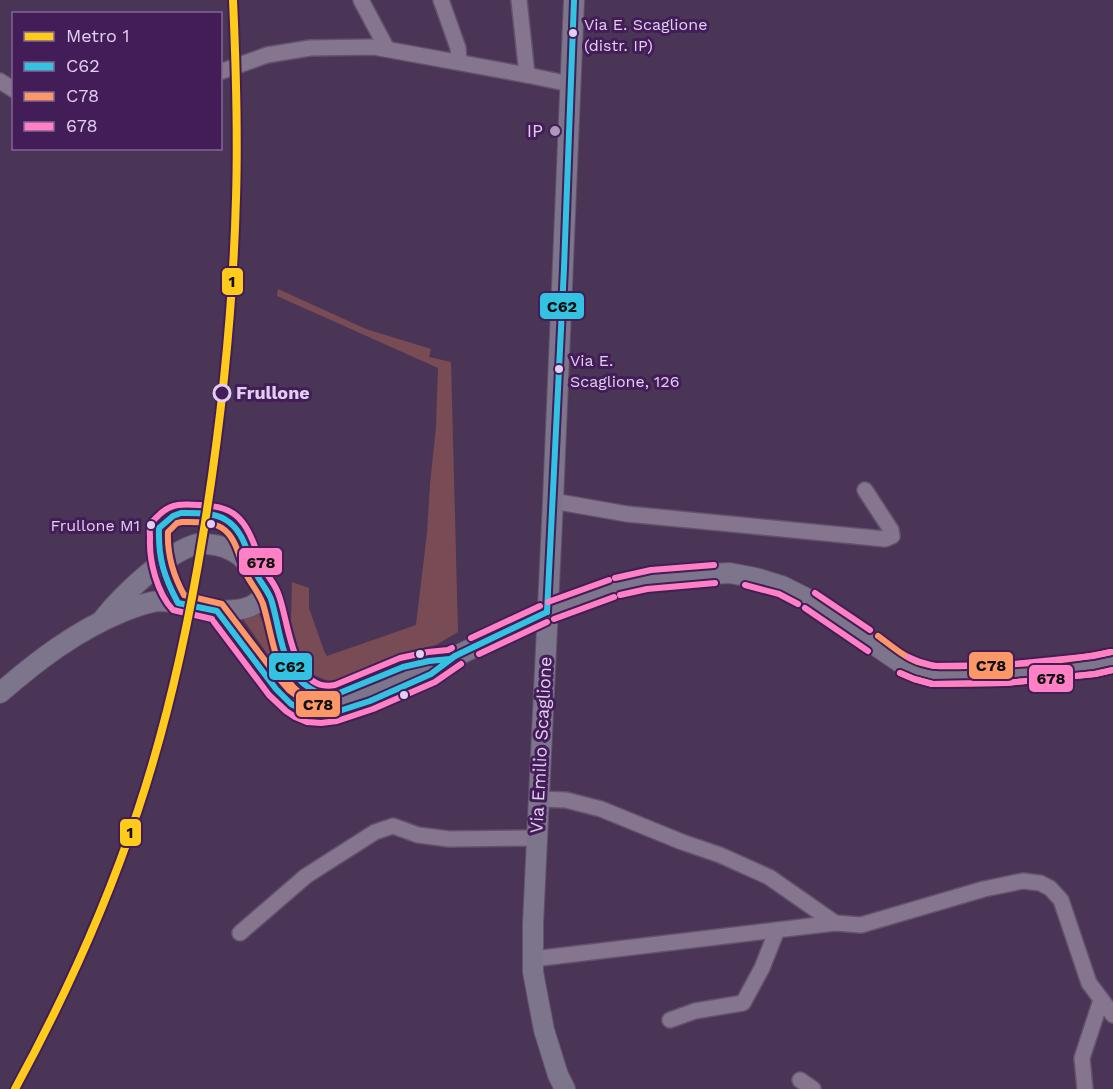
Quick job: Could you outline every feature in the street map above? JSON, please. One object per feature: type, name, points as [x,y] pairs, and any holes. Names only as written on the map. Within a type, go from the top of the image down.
[{"type":"main road","name":"Via Emilio Scaglione","points":[[565,1089],[558,1075],[544,1030],[533,972],[533,924],[574,0]]},
{"type":"main road","points":[[101,621],[122,597],[181,550],[196,544],[226,547],[237,553],[255,572],[267,592],[284,654],[295,674],[312,691],[331,695],[344,692],[376,677],[413,664],[435,659],[450,659]]},
{"type":"main road","points":[[217,611],[279,691],[291,703],[310,713],[323,714],[352,708],[431,674],[450,659],[547,612],[615,587],[645,580],[690,575],[730,573],[782,586],[806,598],[904,665],[933,675],[1005,674],[1113,661]]},
{"type":"main road","points":[[0,693],[65,642],[101,621],[149,603],[162,601],[217,611],[232,611],[260,602],[267,592]]},
{"type":"street","points":[[361,0],[387,49]]},
{"type":"street","points":[[441,0],[458,48],[459,62]]},
{"type":"street","points":[[519,0],[527,75]]},
{"type":"street","points":[[222,72],[267,55],[310,48],[374,47],[570,84]]},
{"type":"street","points":[[553,501],[627,514],[885,539],[891,536],[891,530],[865,490]]},
{"type":"street","points":[[538,799],[566,800],[601,809],[720,855],[769,877],[835,923]]},
{"type":"street","points":[[240,933],[306,876],[375,832],[393,826],[418,835],[449,839],[537,838]]},
{"type":"street","points":[[533,959],[835,923],[861,925],[984,889],[1023,881],[1040,883],[1050,888],[1061,900],[1089,983],[1113,1015]]},
{"type":"street","points":[[670,1020],[695,1011],[743,1003],[762,968],[777,930]]},
{"type":"street","points":[[1084,1089],[1082,1058],[1101,1000]]},
{"type":"street","points":[[800,1080],[813,1089]]},
{"type":"shaded area","points":[[278,289],[366,329],[431,349],[429,357],[451,362],[458,632],[436,645],[387,658],[341,680],[328,681],[314,675],[300,655],[291,622],[292,582],[309,588],[309,608],[327,656],[416,625],[427,533],[436,427],[438,368],[277,296]]},
{"type":"shaded area","points":[[259,614],[292,682],[268,655],[240,615]]},
{"type":"metro line","name":"1","points":[[15,1089],[83,952],[126,846],[159,742],[191,605],[215,451],[232,283],[237,148],[233,0]]},
{"type":"transit line","name":"C62","points":[[547,612],[564,268],[574,0]]},
{"type":"transit line","name":"678","points":[[212,619],[173,610],[158,586],[151,557],[150,526],[160,514],[174,506],[188,504],[218,507],[239,518],[250,534],[264,569],[277,590],[289,636],[301,667],[309,678],[320,685],[335,685],[400,658],[452,648]]},
{"type":"transit line","name":"C62","points":[[181,513],[216,516],[226,520],[237,530],[257,575],[271,599],[287,661],[301,681],[314,691],[327,695],[337,694],[403,667],[450,659],[455,656],[431,674],[370,701],[336,712],[309,713],[291,704],[276,689],[217,611],[178,603],[163,567],[159,528],[173,516],[181,513]]},
{"type":"transit line","name":"C78","points":[[182,522],[213,524],[222,528],[231,537],[245,572],[261,600],[275,651],[287,679],[310,699],[327,704],[311,704],[289,690],[222,604],[184,595],[172,565],[168,540],[168,532],[177,523],[182,522]]},
{"type":"transit line","name":"678","points":[[615,578],[651,570],[714,565]]},
{"type":"transit line","name":"678","points":[[548,602],[609,580]]},
{"type":"transit line","name":"678","points":[[620,595],[647,589],[715,583]]},
{"type":"transit line","name":"678","points":[[745,585],[779,594],[798,604]]},
{"type":"transit line","name":"678","points":[[815,593],[870,630]]},
{"type":"transit line","name":"678","points":[[554,619],[614,597]]},
{"type":"transit line","name":"678","points":[[471,638],[540,606]]},
{"type":"transit line","name":"678","points":[[805,608],[868,651]]},
{"type":"transit line","name":"C62","points":[[547,612],[455,656],[461,653],[547,612]]},
{"type":"transit line","name":"678","points":[[214,622],[269,695],[286,711],[307,722],[337,721],[373,709],[435,682],[461,664]]},
{"type":"transit line","name":"678","points":[[479,654],[547,622]]},
{"type":"transit line","name":"C78","points":[[878,636],[910,658],[927,665],[938,666],[986,666],[1040,662],[1111,652]]},
{"type":"transit line","name":"678","points":[[908,657],[934,666],[1004,665],[1111,652]]},
{"type":"transit line","name":"C78","points":[[900,673],[933,684],[1006,683],[1113,670]]},
{"type":"transit line","name":"678","points":[[900,673],[932,684],[1005,683],[1095,674],[1113,670]]},
{"type":"place","name":"Via E. Scaglione (distr. IP)","points":[[573,33]]},
{"type":"place","name":"IP","points":[[555,131]]},
{"type":"place","name":"Via E. Scaglione, 126","points":[[559,369]]},
{"type":"place","name":"Frullone","points":[[222,393]]},
{"type":"place","name":"Frullone M1","points":[[151,525]]}]
